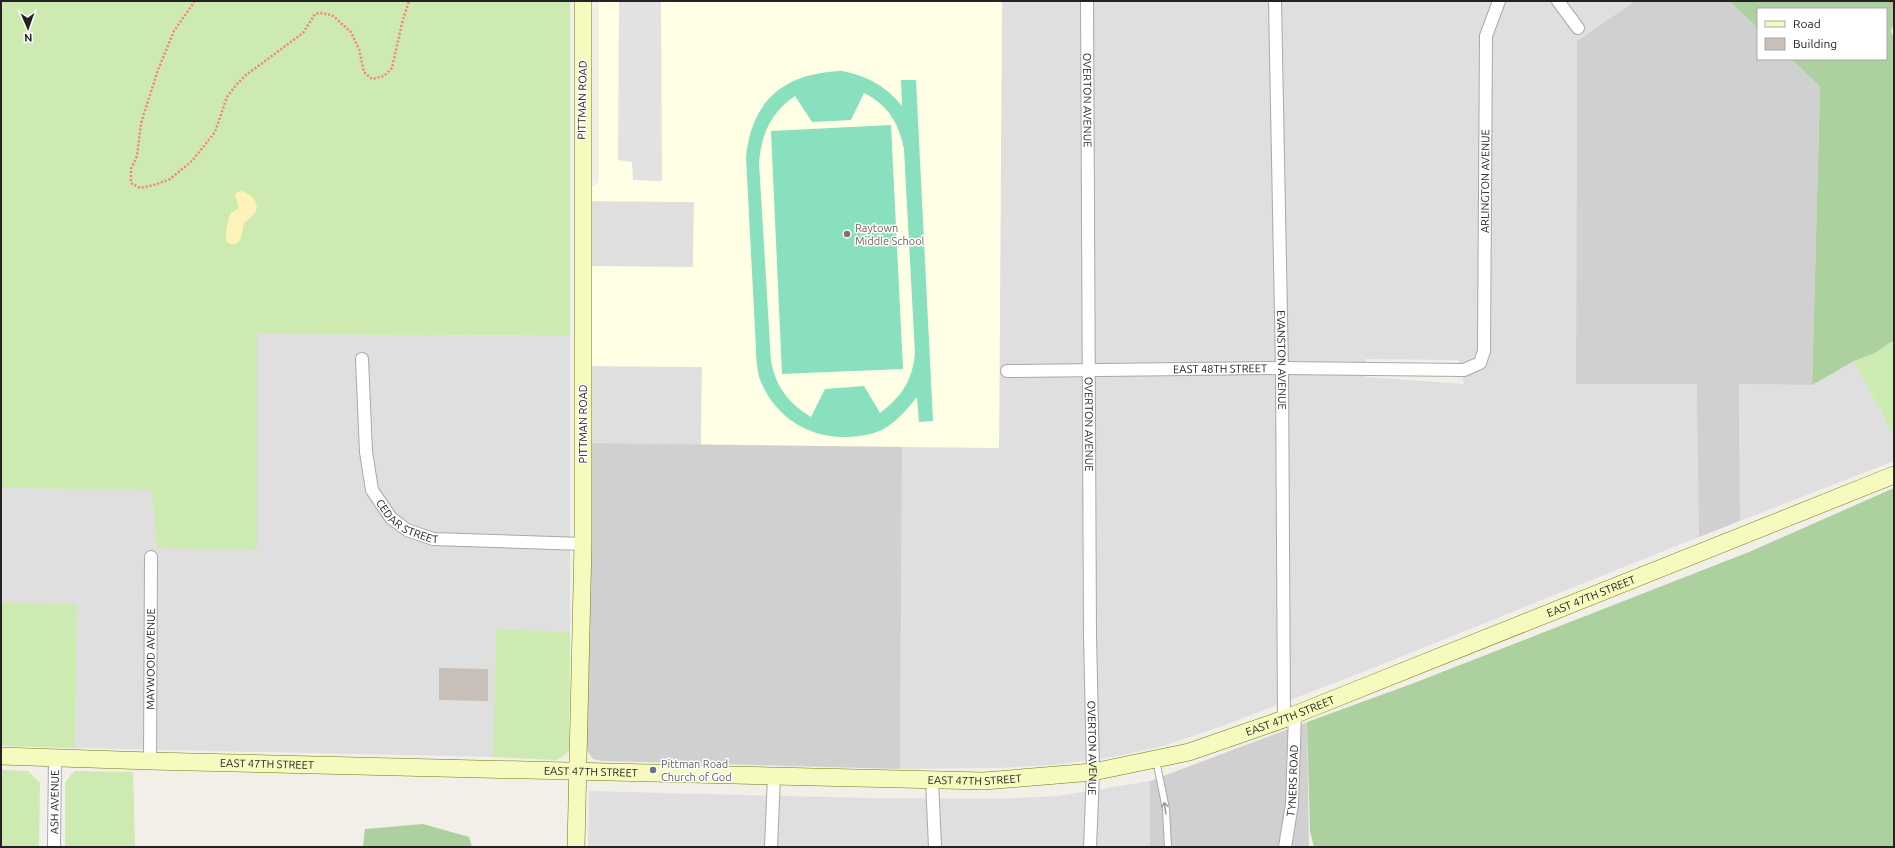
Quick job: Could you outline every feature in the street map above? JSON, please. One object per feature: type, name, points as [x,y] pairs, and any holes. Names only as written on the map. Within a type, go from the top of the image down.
[{"type":"main road","name":"PITTMAN ROAD","points":[[576,847],[582,544],[583,1]]},
{"type":"main road","name":"EAST 47TH STREET","points":[[1,756],[150,761],[984,781],[1093,772],[1189,752],[1289,716],[1894,475]]},
{"type":"street","name":"OVERTON AVENUE","points":[[1087,1],[1090,369],[1090,635],[1093,772],[1090,847]]},
{"type":"street","name":"EVANSTON AVENUE","points":[[1275,1],[1289,716]]},
{"type":"street","name":"ARLINGTON AVENUE","points":[[1480,363],[1484,351],[1486,36],[1499,1]]},
{"type":"street","points":[[1558,1],[1578,28]]},
{"type":"street","name":"CEDAR STREET","points":[[362,359],[366,452],[372,490],[391,518],[408,530],[433,539],[582,544]]},
{"type":"street","name":"EAST 48TH STREET","points":[[1007,371],[1282,368],[1464,370],[1480,363]]},
{"type":"street","name":"MAYWOOD AVENUE","points":[[150,761],[151,557]]},
{"type":"street","name":"TYNERS ROAD","points":[[1285,847],[1292,804],[1289,716]]},
{"type":"street","name":"ASH AVENUE","points":[[54,847],[55,757]]},
{"type":"street","points":[[771,847],[774,776]]},
{"type":"street","points":[[932,780],[935,847]]},
{"type":"lane","points":[[1156,759],[1166,809],[1168,847]]},
{"type":"path","points":[[195,1],[174,31],[146,106],[132,169],[131,183],[140,188],[170,179],[192,161],[215,132],[227,97],[236,85],[246,75],[303,33],[315,14],[330,14],[342,23],[351,32],[355,40],[364,72],[372,79],[384,76],[392,68],[402,23],[409,1]]},
{"type":"path","points":[[1890,1],[1894,5]]},
{"type":"shaded area","name":"Raytown Middle School","points":[[599,1],[1002,1],[999,448],[701,445],[702,367],[588,366],[588,266],[693,267],[694,202],[589,201],[592,187],[599,182]]},
{"type":"shaded area","points":[[619,1],[661,1],[662,181],[633,180],[632,162],[618,160]]},
{"type":"shaded area","points":[[1002,1],[1635,1],[1577,41],[1576,384],[1698,384],[1699,537],[1363,672],[1225,725],[1163,746],[1113,757],[1054,765],[998,768],[900,769],[902,447],[999,447]],"holes":[[[1366,359],[1458,360],[1464,384],[1366,377]]]},
{"type":"shaded area","points":[[1635,1],[1729,1],[1757,27],[1757,60],[1792,60],[1820,85],[1812,385],[1739,384],[1740,521],[1699,537],[1697,384],[1576,384],[1577,41]]},
{"type":"shaded area","points":[[589,201],[694,202],[693,268],[588,266]]},
{"type":"shaded area","points":[[257,334],[570,336],[570,632],[496,629],[493,757],[75,748],[77,604],[1,602],[1,488],[152,490],[257,549]]},
{"type":"shaded area","points":[[1854,361],[1894,437],[1894,461],[1740,521],[1739,384],[1812,385]]},
{"type":"shaded area","points":[[588,366],[702,367],[701,445],[587,443]]},
{"type":"shaded area","points":[[587,443],[902,447],[900,769],[602,761],[593,759],[585,744]]},
{"type":"shaded area","points":[[1307,722],[1309,847],[1150,847],[1150,781]]},
{"type":"shaded area","points":[[1150,781],[1150,847],[588,847],[589,791],[869,798],[998,799],[1058,796]]},
{"type":"green space","points":[[1,1],[570,1],[570,336],[257,334],[257,550],[157,548],[152,490],[1,488]]},
{"type":"green space","points":[[1729,1],[1894,1],[1894,23],[1891,31],[1894,39],[1894,340],[1875,353],[1854,361],[1812,385],[1820,86],[1792,60],[1887,60],[1887,8],[1757,8],[1757,27]]},
{"type":"green space","points":[[842,71],[868,79],[883,87],[902,106],[901,80],[916,80],[933,421],[919,422],[917,397],[907,409],[887,427],[877,432],[860,436],[843,437],[815,433],[803,428],[781,412],[772,402],[759,377],[756,356],[746,157],[750,137],[756,119],[764,105],[775,93],[788,84],[804,77]],"holes":[[[864,93],[880,103],[891,116],[899,131],[904,149],[915,354],[911,373],[900,395],[880,413],[864,386],[825,389],[811,417],[803,412],[784,394],[776,379],[771,361],[759,163],[760,153],[769,125],[780,109],[795,96],[812,122],[851,120]]]},
{"type":"green space","points":[[891,125],[903,369],[782,374],[771,131]]},
{"type":"green space","points":[[1894,340],[1894,437],[1854,361],[1875,353]]},
{"type":"green space","points":[[1894,488],[1894,847],[1314,847],[1310,831],[1307,722],[1414,683],[1749,552]]},
{"type":"green space","points":[[1,602],[77,604],[75,748],[1,746]]},
{"type":"green space","points":[[496,629],[570,632],[569,750],[565,755],[557,760],[493,757]]},
{"type":"green space","points":[[1,770],[28,771],[40,783],[39,847],[1,847]]},
{"type":"green space","points":[[74,771],[133,772],[135,847],[65,847],[65,783]]},
{"type":"green space","points":[[423,824],[469,837],[472,847],[363,847],[365,829]]},
{"type":"sand","points":[[241,191],[252,197],[257,206],[253,215],[244,223],[240,241],[234,244],[229,244],[226,240],[228,221],[231,213],[239,208],[235,196],[237,192]]},
{"type":"building","points":[[439,668],[488,669],[488,701],[439,700]]},
{"type":"place","name":"Raytown Middle School","points":[[847,234]]},
{"type":"place","name":"Pittman Road Church of God","points":[[653,770]]}]
